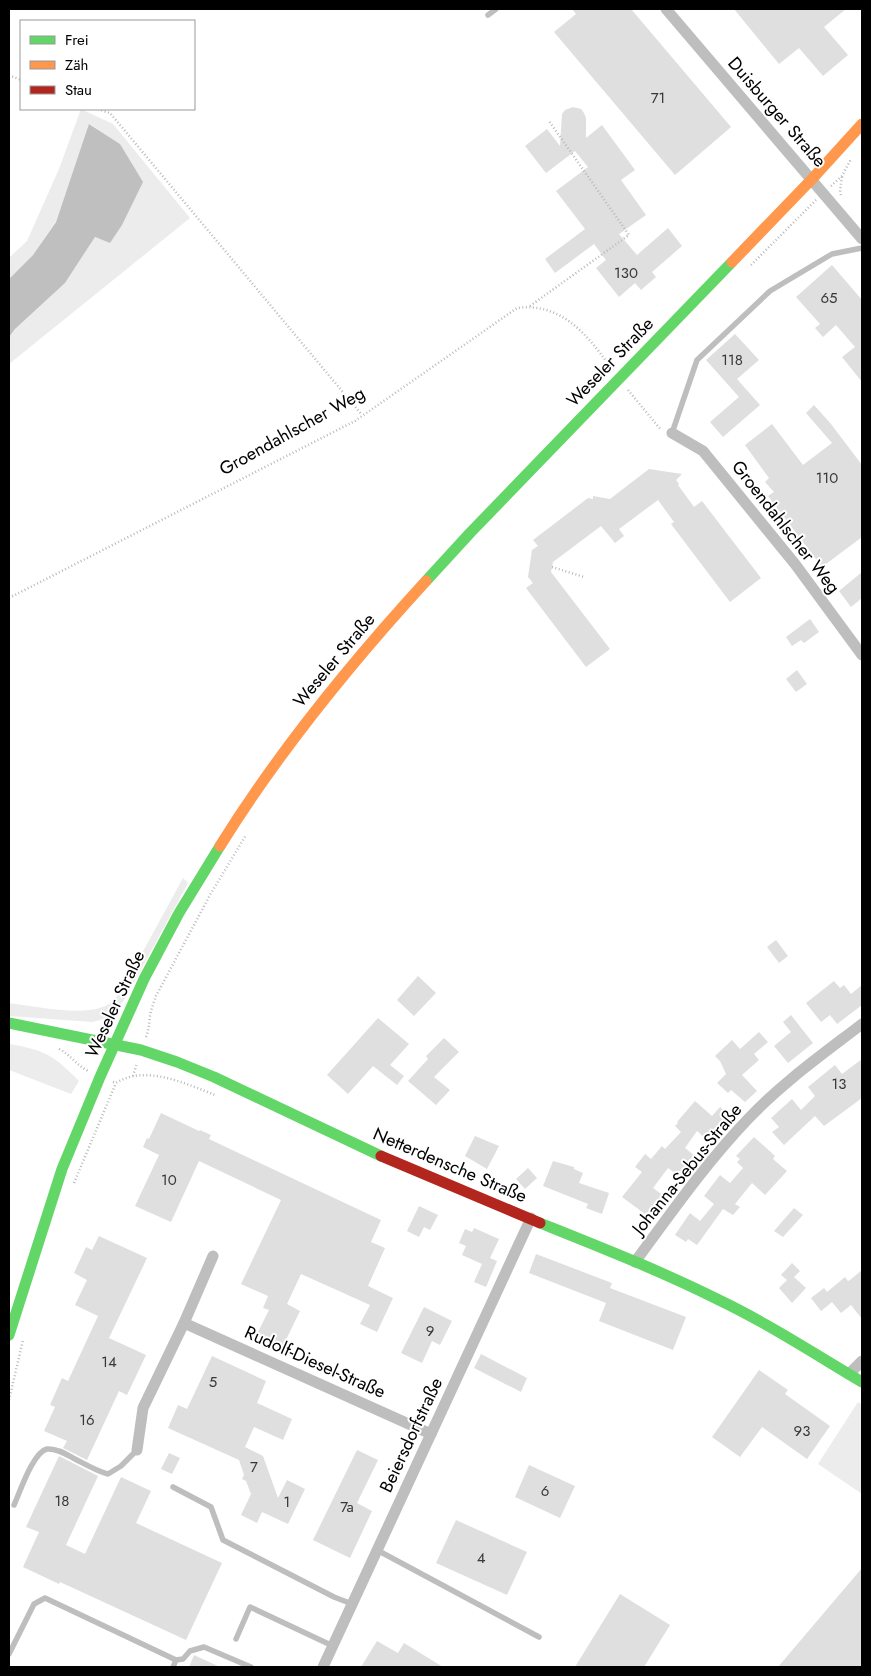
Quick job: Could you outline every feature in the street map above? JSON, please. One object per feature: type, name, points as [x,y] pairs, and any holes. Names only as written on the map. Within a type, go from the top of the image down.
[{"type":"main road","name":"Weseler Straße","points":[[9,1335],[62,1168],[144,979],[179,913],[233,825],[298,731],[380,630],[470,533],[812,179],[862,124]]},
{"type":"main road","name":"Netterdensche Straße","points":[[9,1024],[115,1043],[154,1053],[212,1077],[421,1174],[531,1218],[699,1290],[751,1316],[862,1382]]},
{"type":"street","name":"Duisburger Straße","points":[[666,9],[862,239]]},
{"type":"street","name":"Groendahlscher Weg","points":[[672,433],[703,451],[795,564],[862,654]]},
{"type":"street","name":"Johanna-Sebus-Straße","points":[[635,1262],[681,1200],[748,1119],[776,1092],[862,1024]]},
{"type":"street","name":"Beiersdorfstraße","points":[[323,1667],[531,1218]]},
{"type":"street","points":[[137,1450],[143,1408],[184,1323],[213,1256]]},
{"type":"street","name":"Rudolf-Diesel-Straße","points":[[184,1323],[431,1434]]},
{"type":"street","points":[[849,1374],[862,1361]]},
{"type":"lane","points":[[488,15],[496,9]]},
{"type":"lane","points":[[672,433],[697,360],[770,291],[832,254],[862,248]]},
{"type":"lane","points":[[14,1505],[35,1460],[41,1452],[47,1449],[62,1452],[100,1472],[108,1474],[121,1466],[137,1450]]},
{"type":"lane","points":[[173,1487],[211,1507],[223,1540],[334,1597],[352,1604]]},
{"type":"lane","points":[[377,1550],[539,1637]]},
{"type":"lane","points":[[9,1654],[34,1604],[45,1598],[176,1660],[183,1659],[190,1651],[204,1647],[251,1667]]},
{"type":"lane","points":[[236,1638],[250,1607],[333,1646]]},
{"type":"lane","points":[[173,1667],[176,1660]]},
{"type":"path","points":[[101,110],[110,113],[362,416]]},
{"type":"path","name":"Groendahlscher Weg","points":[[9,598],[355,421],[517,308],[530,306],[629,235],[549,121]]},
{"type":"path","points":[[842,176],[840,192],[844,200]]},
{"type":"path","points":[[530,306],[558,314],[574,324],[593,342],[619,379]]},
{"type":"path","points":[[627,388],[661,430],[672,433]]},
{"type":"path","points":[[552,567],[584,577]]},
{"type":"path","points":[[133,1076],[150,1027],[149,1018],[156,996],[210,895],[248,830]]},
{"type":"path","points":[[53,1046],[64,1051],[74,1063],[100,1077]]},
{"type":"path","points":[[71,1190],[116,1083]]},
{"type":"path","points":[[9,1400],[24,1336]]},
{"type":"shaded area","points":[[81,110],[83,110],[113,124],[190,218],[9,364],[9,337],[15,329],[65,283],[95,237],[110,243],[120,144],[90,124],[56,221],[33,255],[9,279],[9,258],[27,241],[59,169]]},
{"type":"shaded area","points":[[89,124],[120,144],[143,182],[122,225],[110,243],[95,237],[65,283],[15,329],[9,337],[9,279],[33,255],[56,222]]},
{"type":"shaded area","points":[[183,878],[188,883],[127,995],[113,1013],[103,1019],[92,1022],[9,1016],[9,1003],[75,1011],[100,1008],[111,1003],[122,990]]},
{"type":"shaded area","points":[[9,1044],[40,1051],[55,1059],[79,1081],[71,1094],[9,1070]]},
{"type":"shaded area","points":[[858,1402],[862,1405],[862,1494],[818,1464]]},
{"type":"building","points":[[572,9],[631,9],[731,127],[675,175],[554,32],[576,14]]},
{"type":"building","points":[[734,9],[846,9],[824,27],[848,55],[823,76],[799,48],[779,64]]},
{"type":"building","points":[[573,107],[581,109],[584,113],[586,118],[586,138],[602,125],[635,170],[621,180],[646,215],[619,234],[637,255],[668,228],[682,246],[652,272],[656,277],[641,290],[635,283],[619,297],[596,268],[606,260],[594,244],[555,273],[545,259],[585,229],[556,191],[588,167],[575,151],[546,173],[525,146],[547,129],[560,146],[562,114],[565,110]]},
{"type":"building","points":[[832,265],[862,300],[862,382],[842,357],[855,347],[836,325],[823,337],[815,328],[820,324],[796,297]]},
{"type":"building","points":[[735,334],[759,360],[737,379],[760,405],[723,437],[710,422],[739,397],[706,360]]},
{"type":"building","points":[[814,405],[862,465],[862,537],[822,567],[768,496],[774,492],[765,482],[769,478],[745,445],[772,424],[803,465],[832,443],[806,413]]},
{"type":"building","points":[[649,469],[682,474],[676,480],[694,507],[702,501],[761,578],[730,602],[671,524],[674,522],[658,500],[619,529],[624,536],[615,543],[601,526],[553,562],[551,572],[610,649],[586,667],[526,588],[533,583],[528,577],[532,550],[538,546],[533,540],[588,498],[593,499],[593,496],[610,499]]},
{"type":"building","points":[[862,572],[862,598],[851,607],[839,591]]},
{"type":"building","points":[[810,619],[819,632],[804,643],[801,640],[792,646],[786,637]]},
{"type":"building","points":[[797,670],[807,684],[796,692],[786,679]]},
{"type":"building","points":[[776,940],[788,956],[779,963],[767,947]]},
{"type":"building","points":[[418,976],[436,993],[414,1016],[397,1000]]},
{"type":"building","points":[[834,981],[840,988],[844,985],[851,994],[862,985],[862,1005],[837,1024],[830,1015],[821,1022],[806,1003]]},
{"type":"building","points":[[791,1015],[813,1043],[788,1063],[774,1046],[791,1032],[783,1022]]},
{"type":"building","points":[[378,1018],[409,1044],[390,1065],[404,1076],[397,1085],[373,1066],[348,1094],[327,1075]]},
{"type":"building","points":[[759,1032],[768,1042],[754,1054],[759,1060],[742,1075],[757,1091],[745,1102],[731,1090],[728,1093],[717,1083],[726,1074],[720,1061],[715,1056],[732,1040],[740,1049]]},
{"type":"building","points":[[444,1038],[459,1052],[434,1077],[450,1090],[436,1105],[408,1081],[428,1059],[426,1056]]},
{"type":"building","points":[[862,1059],[862,1098],[824,1126],[815,1116],[784,1145],[772,1132],[779,1127],[771,1118],[792,1099],[801,1110],[815,1096],[808,1087],[835,1065],[842,1074]]},
{"type":"building","points":[[695,1101],[712,1116],[720,1107],[731,1116],[708,1141],[697,1131],[685,1148],[695,1156],[679,1176],[668,1168],[653,1188],[664,1196],[649,1217],[622,1197],[642,1172],[635,1167],[645,1154],[651,1159],[662,1146],[665,1149],[681,1132],[675,1126]]},
{"type":"building","points":[[161,1113],[211,1135],[209,1139],[381,1220],[371,1242],[385,1248],[368,1286],[393,1298],[377,1332],[360,1324],[370,1305],[301,1274],[287,1304],[300,1311],[283,1346],[257,1334],[269,1310],[263,1308],[268,1296],[241,1284],[281,1200],[199,1161],[171,1222],[135,1206],[159,1155],[143,1147],[147,1138],[149,1139]]},
{"type":"building","points":[[475,1136],[499,1146],[487,1169],[465,1156]]},
{"type":"building","points":[[754,1137],[775,1156],[773,1159],[787,1171],[765,1195],[752,1183],[735,1204],[740,1207],[733,1215],[723,1209],[697,1245],[688,1239],[686,1242],[675,1235],[690,1213],[700,1221],[714,1204],[704,1196],[720,1175],[730,1183],[743,1168],[737,1162],[740,1159],[736,1156]]},
{"type":"building","points":[[553,1161],[574,1167],[574,1169],[583,1173],[579,1183],[609,1193],[602,1214],[586,1208],[588,1204],[543,1186]]},
{"type":"building","points":[[528,1168],[537,1178],[525,1189],[516,1179]]},
{"type":"building","points":[[419,1206],[438,1215],[430,1230],[424,1227],[419,1237],[407,1231]]},
{"type":"building","points":[[794,1208],[803,1215],[783,1237],[774,1231]]},
{"type":"building","points":[[474,1228],[499,1239],[490,1258],[497,1261],[486,1287],[474,1282],[482,1264],[462,1255],[466,1246],[459,1243],[465,1229],[472,1232]]},
{"type":"building","points":[[99,1236],[147,1258],[109,1338],[146,1355],[127,1395],[119,1391],[87,1460],[63,1448],[67,1441],[44,1431],[55,1407],[50,1405],[62,1378],[68,1381],[98,1316],[75,1305],[87,1280],[74,1273],[86,1247],[92,1250]]},
{"type":"building","points":[[536,1254],[612,1283],[610,1288],[686,1317],[673,1350],[599,1321],[606,1303],[529,1273]]},
{"type":"building","points":[[792,1263],[800,1271],[794,1277],[806,1288],[792,1303],[779,1288],[787,1280],[781,1275]]},
{"type":"building","points":[[862,1270],[862,1319],[851,1305],[841,1313],[832,1302],[821,1311],[811,1298],[824,1288],[827,1292],[845,1277],[848,1281],[850,1280]]},
{"type":"building","points":[[424,1307],[452,1321],[440,1345],[432,1341],[422,1363],[401,1353]]},
{"type":"building","points":[[481,1354],[527,1378],[521,1392],[474,1368]]},
{"type":"building","points":[[212,1356],[266,1381],[257,1403],[292,1419],[283,1440],[254,1427],[245,1447],[263,1456],[278,1498],[287,1480],[305,1489],[288,1524],[262,1512],[257,1523],[241,1515],[251,1494],[246,1481],[242,1479],[244,1475],[239,1460],[168,1428],[178,1405],[187,1409]]},
{"type":"building","points":[[759,1370],[788,1390],[785,1394],[830,1426],[807,1459],[762,1427],[740,1457],[712,1437]]},
{"type":"building","points":[[357,1450],[378,1460],[357,1503],[372,1511],[350,1558],[313,1540]]},
{"type":"building","points":[[169,1453],[180,1458],[172,1474],[161,1469]]},
{"type":"building","points":[[59,1456],[98,1476],[66,1545],[85,1554],[121,1477],[151,1491],[136,1523],[222,1563],[186,1640],[23,1567],[39,1532],[26,1527]]},
{"type":"building","points":[[529,1465],[575,1486],[560,1518],[515,1497]]},
{"type":"building","points":[[456,1520],[527,1552],[507,1595],[436,1563]]},
{"type":"building","points":[[862,1568],[862,1667],[778,1667]]},
{"type":"building","points":[[620,1594],[670,1625],[644,1667],[575,1667]]},
{"type":"building","points":[[377,1641],[398,1653],[404,1643],[443,1667],[361,1667]]},
{"type":"building","points":[[194,1655],[220,1667],[189,1667]]},
{"type":"traffic: fast","points":[[426,581],[732,262]]},
{"type":"traffic: fast","points":[[9,1335],[62,1169],[100,1077],[144,979],[179,913],[220,846]]},
{"type":"traffic: fast","points":[[9,1023],[141,1050],[177,1062],[214,1077],[381,1156]]},
{"type":"traffic: fast","points":[[540,1223],[653,1269],[738,1309],[862,1382]]},
{"type":"traffic: slow","points":[[732,262],[862,124]]},
{"type":"traffic: slow","points":[[220,846],[291,742],[343,676],[426,581]]},
{"type":"traffic: jam","points":[[381,1156],[540,1223]]}]
